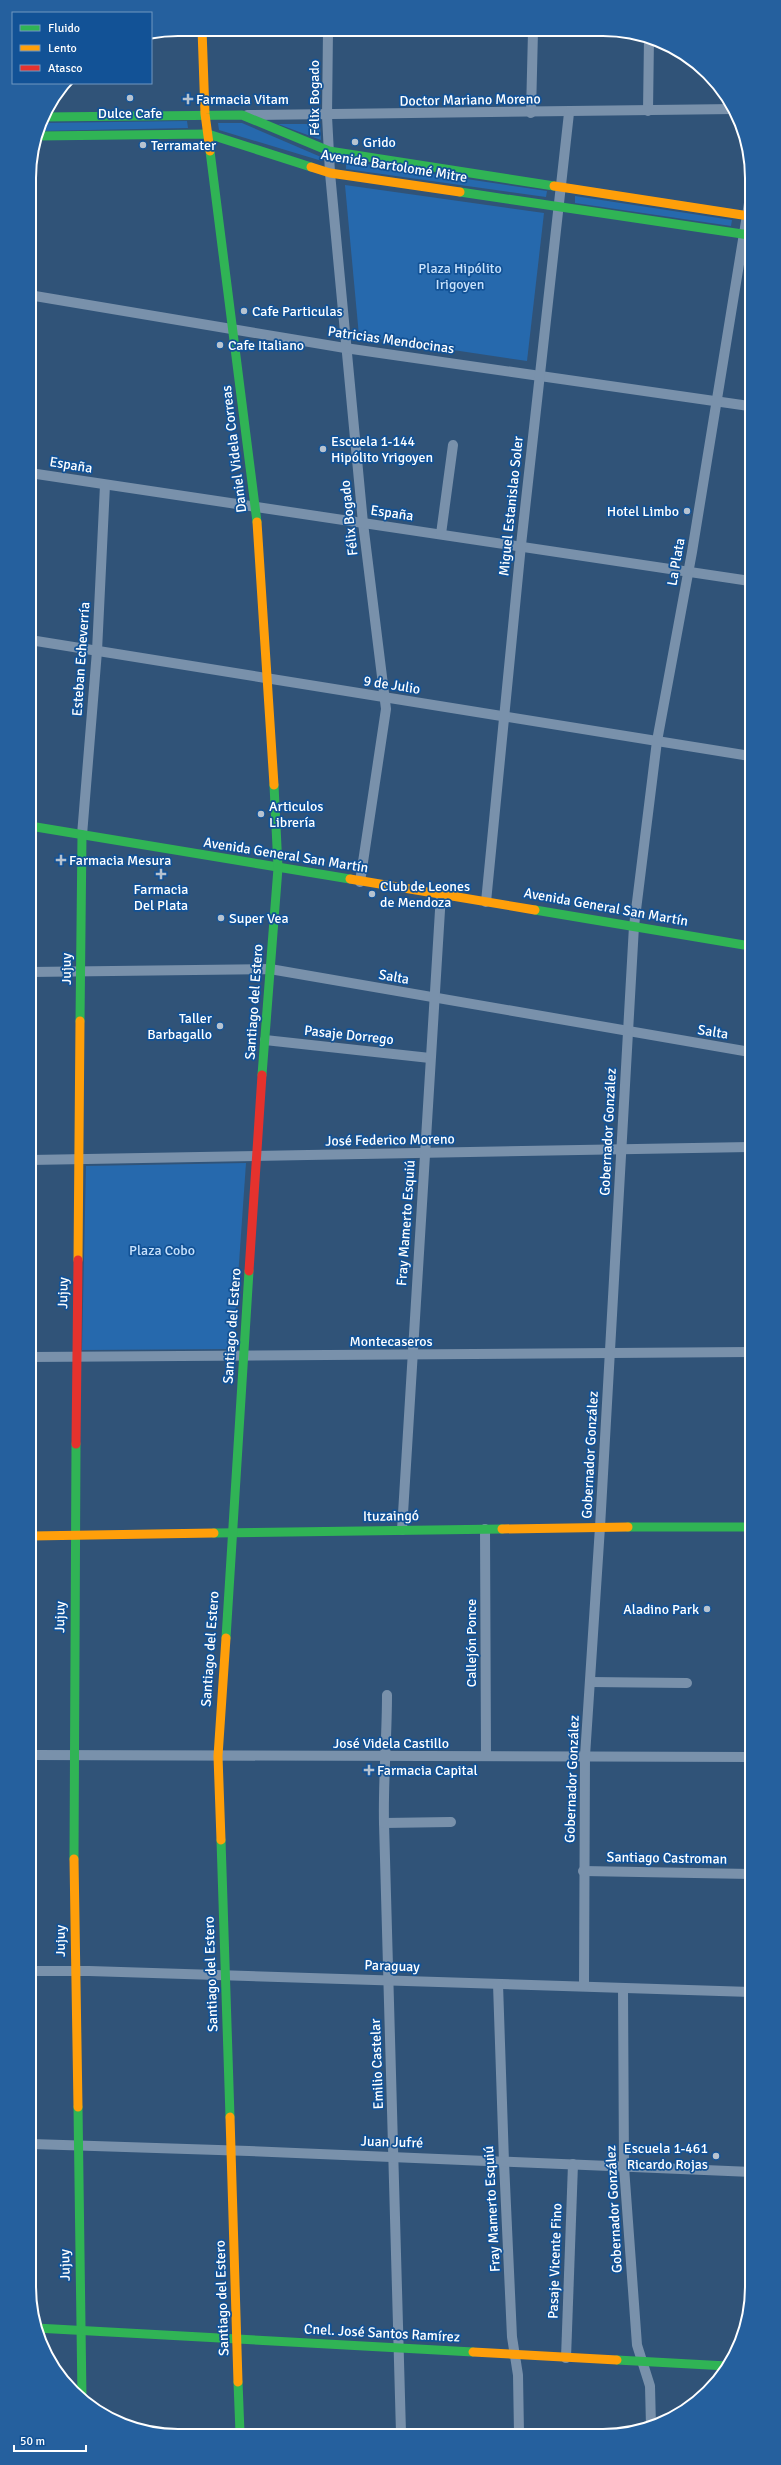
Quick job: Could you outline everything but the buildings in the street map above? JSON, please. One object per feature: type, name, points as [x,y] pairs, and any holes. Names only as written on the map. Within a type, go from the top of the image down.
[{"type":"street","name":"Daniel Videla Correas","points":[[202,36],[205,114],[256,508],[268,677],[278,868]]},
{"type":"street","name":"Félix Bogado","points":[[328,36],[327,116],[330,173],[345,348],[363,523],[386,709],[360,882]]},
{"type":"street","points":[[531,113],[533,36]]},
{"type":"street","points":[[648,111],[649,44]]},
{"type":"street","name":"Doctor Mariano Moreno","points":[[205,114],[327,116],[727,109]]},
{"type":"street","name":"Miguel Estanislao Soler","points":[[486,902],[521,545],[569,113]]},
{"type":"street","points":[[50,117],[205,114]]},
{"type":"street","name":"Avenida Bartolomé Mitre","points":[[242,115],[329,151],[560,188],[745,215]]},
{"type":"street","name":"Avenida Bartolomé Mitre","points":[[43,136],[208,134],[330,173],[745,235]]},
{"type":"street","name":"La Plata","points":[[634,926],[657,741],[689,570],[716,401],[745,246]]},
{"type":"street","name":"Patricias Mendocinas","points":[[36,296],[345,348],[745,405]]},
{"type":"street","points":[[441,534],[453,445]]},
{"type":"street","name":"España","points":[[36,474],[256,508],[689,570],[745,580]]},
{"type":"street","name":"Esteban Echeverría","points":[[82,835],[97,651],[105,485]]},
{"type":"street","name":"9 de Julio","points":[[36,641],[268,677],[385,698],[745,755]]},
{"type":"street","name":"Avenida General San Martín","points":[[36,827],[745,945]]},
{"type":"street","name":"Jujuy","points":[[82,835],[73,1756],[74,1972],[82,2391]]},
{"type":"street","name":"Santiago del Estero","points":[[240,2429],[218,1756],[245,1354],[256,1158],[278,868]]},
{"type":"street","name":"Fray Mamerto Esquiú","points":[[402,1530],[441,894]]},
{"type":"street","name":"Gobernador González","points":[[584,1986],[583,1871],[585,1756],[600,1527],[634,926]]},
{"type":"street","name":"Salta","points":[[36,972],[270,969],[745,1051]]},
{"type":"street","name":"Pasaje Dorrego","points":[[265,1040],[430,1058]]},
{"type":"street","name":"José Federico Moreno","points":[[36,1160],[256,1158],[621,1148],[745,1147]]},
{"type":"street","name":"Montecaseros","points":[[36,1357],[245,1354],[412,1355],[609,1352],[745,1352]]},
{"type":"street","name":"Ituzaingó","points":[[36,1536],[600,1527],[745,1527]]},
{"type":"street","name":"Callejón Ponce","points":[[485,1529],[486,1756]]},
{"type":"street","points":[[590,1682],[687,1683]]},
{"type":"street","name":"Emilio Castelar","points":[[388,1695],[384,1757],[384,1823],[401,2429]]},
{"type":"street","name":"José Videla Castillo","points":[[36,1755],[745,1757]]},
{"type":"street","points":[[384,1823],[451,1822]]},
{"type":"street","name":"Santiago Castroman","points":[[583,1871],[745,1874]]},
{"type":"street","name":"Paraguay","points":[[36,1971],[225,1975],[745,1992]]},
{"type":"street","name":"Fray Mamerto Esquiú","points":[[498,1984],[504,2162],[515,2355],[518,2375],[519,2429]]},
{"type":"street","name":"Gobernador González","points":[[622,1988],[624,2167],[637,2345],[650,2386],[651,2420]]},
{"type":"street","name":"Juan Jufré","points":[[36,2144],[393,2156],[745,2172]]},
{"type":"street","name":"Pasaje Vicente Fino","points":[[566,2358],[573,2164]]},
{"type":"street","name":"Cnel. José Santos Ramírez","points":[[42,2328],[721,2366]]},
{"type":"green space","points":[[187,121],[188,128],[44,131],[47,123]]},
{"type":"green space","points":[[218,123],[242,123],[321,157],[322,161],[219,130]]},
{"type":"green space","points":[[278,124],[320,124],[321,140]]},
{"type":"green space","points":[[346,161],[547,191],[546,197],[346,169]]},
{"type":"green space","name":"Plaza Hipólito Irigoyen","points":[[345,185],[544,213],[527,361],[359,336]]},
{"type":"green space","points":[[575,196],[732,220],[731,226],[575,203]]},
{"type":"green space","name":"Plaza Cobo","points":[[246,1163],[233,1349],[82,1350],[86,1166]]},
{"type":"traffic: fast","points":[[50,117],[242,115],[329,151],[554,186]]},
{"type":"traffic: fast","points":[[43,136],[208,134],[311,167]]},
{"type":"traffic: fast","points":[[210,151],[257,522]]},
{"type":"traffic: fast","points":[[460,192],[745,234]]},
{"type":"traffic: fast","points":[[262,1075],[278,868],[274,785]]},
{"type":"traffic: fast","points":[[36,827],[350,879]]},
{"type":"traffic: fast","points":[[80,1021],[82,835]]},
{"type":"traffic: fast","points":[[535,910],[745,945]]},
{"type":"traffic: fast","points":[[226,1638],[249,1271]]},
{"type":"traffic: fast","points":[[74,1859],[76,1444]]},
{"type":"traffic: fast","points":[[628,1527],[745,1527]]},
{"type":"traffic: fast","points":[[214,1533],[502,1529]]},
{"type":"traffic: fast","points":[[221,1840],[230,2117]]},
{"type":"traffic: fast","points":[[78,2107],[82,2392]]},
{"type":"traffic: fast","points":[[42,2328],[473,2352]]},
{"type":"traffic: fast","points":[[617,2360],[721,2366]]},
{"type":"traffic: fast","points":[[238,2382],[240,2429]]},
{"type":"traffic: slow","points":[[202,36],[205,114],[210,151]]},
{"type":"traffic: slow","points":[[311,167],[330,173],[460,192]]},
{"type":"traffic: slow","points":[[554,186],[745,215]]},
{"type":"traffic: slow","points":[[257,522],[274,785]]},
{"type":"traffic: slow","points":[[350,879],[535,910]]},
{"type":"traffic: slow","points":[[78,1260],[80,1021]]},
{"type":"traffic: slow","points":[[502,1529],[628,1527]]},
{"type":"traffic: slow","points":[[36,1536],[214,1533]]},
{"type":"traffic: slow","points":[[221,1840],[218,1756],[226,1638]]},
{"type":"traffic: slow","points":[[74,1859],[78,2107]]},
{"type":"traffic: slow","points":[[230,2117],[238,2382]]},
{"type":"traffic: slow","points":[[473,2352],[617,2360]]},
{"type":"traffic: jam","points":[[249,1271],[262,1075]]},
{"type":"traffic: jam","points":[[76,1444],[78,1260]]},
{"type":"place","name":"Dulce Cafe","points":[[130,98]]},
{"type":"place","name":"Farmacia Vitam","points":[[188,99]]},
{"type":"place","name":"Grido","points":[[355,142]]},
{"type":"place","name":"Terramater","points":[[143,145]]},
{"type":"place","name":"Cafe Particulas","points":[[244,311]]},
{"type":"place","name":"Cafe Italiano","points":[[220,345]]},
{"type":"place","name":"Escuela 1-144 Hipólito Yrigoyen","points":[[323,449]]},
{"type":"place","name":"Hotel Limbo","points":[[687,511]]},
{"type":"place","name":"Articulos Librería","points":[[261,814]]},
{"type":"place","name":"Farmacia Mesura","points":[[61,860]]},
{"type":"place","name":"Farmacia Del Plata","points":[[161,874]]},
{"type":"place","name":"Club de Leones de Mendoza","points":[[372,894]]},
{"type":"place","name":"Super Vea","points":[[221,918]]},
{"type":"place","name":"Taller Barbagallo","points":[[220,1026]]},
{"type":"place","name":"Aladino Park","points":[[707,1609]]},
{"type":"place","name":"Farmacia Capital","points":[[369,1770]]},
{"type":"place","name":"Escuela 1-461 Ricardo Rojas","points":[[716,2156]]}]
